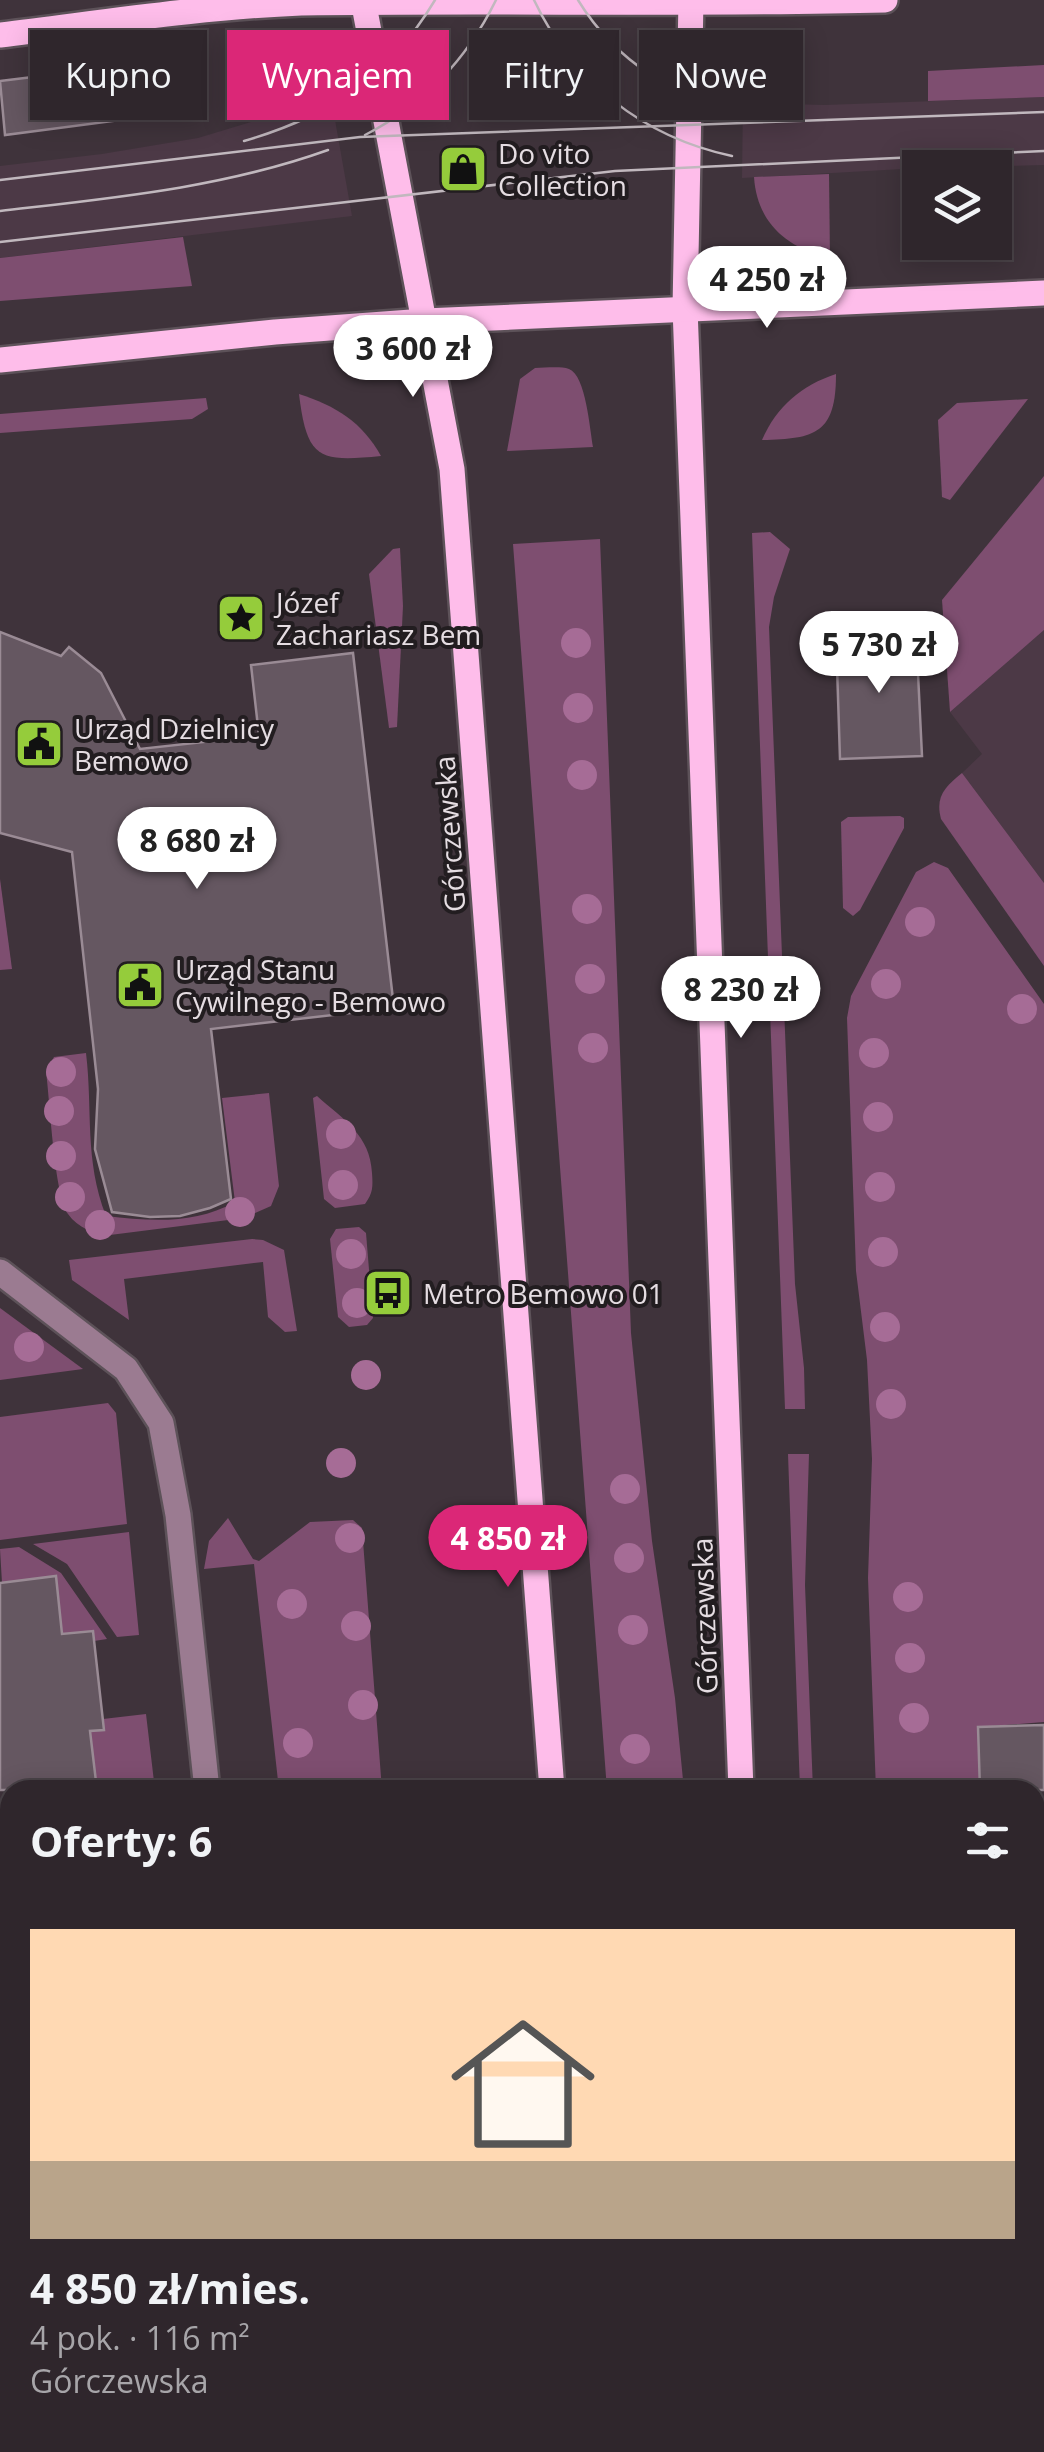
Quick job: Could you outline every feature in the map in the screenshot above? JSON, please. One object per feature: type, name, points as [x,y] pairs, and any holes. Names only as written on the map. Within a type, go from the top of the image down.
[{"type":"main road","points":[[0,35],[195,10],[364,1],[885,0]]},
{"type":"main road","name":"Górczewska","points":[[364,1],[445,421],[457,518],[551,1780]]},
{"type":"main road","name":"Górczewska","points":[[691,1],[686,308],[741,1780]]},
{"type":"main road","points":[[0,360],[424,321],[1044,293]]},
{"type":"lane","points":[[0,1272],[126,1368],[160,1423],[178,1515],[205,1780]]},
{"type":"shaded area","points":[[1044,65],[1044,97],[928,101],[928,71]]},
{"type":"shaded area","points":[[1044,97],[1044,165],[1012,166],[1012,150],[902,150],[902,169],[742,178],[743,120],[803,120],[803,104]]},
{"type":"shaded area","points":[[257,120],[335,120],[352,216],[0,258],[0,166],[198,138]]},
{"type":"shaded area","points":[[829,174],[830,258],[800,248],[777,231],[761,208],[754,177]]},
{"type":"shaded area","points":[[183,237],[192,286],[0,301],[0,258]]},
{"type":"shaded area","points":[[535,368],[565,368],[575,373],[583,392],[593,447],[507,451],[520,379]]},
{"type":"shaded area","points":[[836,374],[832,409],[819,429],[796,438],[762,440],[775,417],[792,399],[812,384]]},
{"type":"shaded area","points":[[299,394],[347,417],[381,456],[343,458],[320,452],[306,432]]},
{"type":"shaded area","points":[[206,398],[208,409],[192,419],[0,433],[0,414]]},
{"type":"shaded area","points":[[1028,399],[950,500],[942,497],[938,420],[957,403]]},
{"type":"shaded area","points":[[1044,476],[1044,630],[950,712],[942,600]]},
{"type":"shaded area","points":[[770,532],[790,549],[769,627],[795,1284],[805,1409],[785,1409],[752,533]]},
{"type":"shaded area","points":[[600,539],[631,1333],[652,1541],[683,1780],[606,1780],[513,544]]},
{"type":"shaded area","points":[[400,548],[403,606],[397,727],[389,728],[369,574],[393,549]]},
{"type":"shaded area","points":[[1044,630],[1044,883],[962,773],[982,754],[950,712]]},
{"type":"shaded area","points":[[962,773],[1044,883],[1044,966],[941,819],[939,804],[943,793]]},
{"type":"shaded area","points":[[848,817],[904,818],[904,828],[860,910],[853,916],[843,908],[841,822]]},
{"type":"shaded area","points":[[934,862],[948,868],[1044,1004],[1044,1722],[979,1727],[980,1780],[876,1780],[868,1578],[872,1459],[867,1360],[856,1271],[847,1018],[851,996],[916,872]]},
{"type":"shaded area","points":[[0,879],[12,969],[0,970]]},
{"type":"shaded area","points":[[86,1053],[92,1155],[106,1216],[188,1218],[235,1202],[222,1098],[269,1093],[279,1186],[271,1206],[244,1218],[110,1235],[92,1232],[77,1223],[68,1214],[59,1187],[46,1072],[54,1057]]},
{"type":"shaded area","points":[[317,1096],[354,1129],[366,1148],[372,1182],[365,1204],[335,1208],[324,1199],[313,1098]]},
{"type":"shaded area","points":[[359,1227],[366,1233],[373,1318],[367,1325],[349,1327],[338,1317],[330,1239],[336,1229]]},
{"type":"shaded area","points":[[252,1239],[284,1250],[297,1331],[285,1332],[268,1317],[263,1262],[124,1279],[129,1320],[72,1280],[69,1260]]},
{"type":"shaded area","points":[[0,1308],[83,1369],[0,1380]]},
{"type":"shaded area","points":[[108,1403],[116,1413],[127,1524],[0,1540],[0,1417]]},
{"type":"shaded area","points":[[788,1454],[809,1454],[805,1585],[813,1780],[800,1780]]},
{"type":"shaded area","points":[[228,1518],[253,1559],[259,1561],[310,1522],[353,1520],[362,1528],[381,1780],[278,1780],[254,1564],[204,1569],[209,1541]]},
{"type":"shaded area","points":[[129,1532],[139,1635],[117,1637],[67,1564],[33,1544]]},
{"type":"shaded area","points":[[19,1547],[61,1573],[107,1639],[94,1641],[92,1631],[62,1634],[56,1577],[2,1583],[0,1549]]},
{"type":"shaded area","points":[[146,1714],[154,1780],[96,1780],[90,1731],[104,1730],[103,1719]]},
{"type":"building","points":[[30,77],[30,120],[113,121],[5,135],[0,81]]},
{"type":"building","points":[[0,632],[61,656],[69,647],[101,673],[140,749],[259,736],[251,665],[353,653],[394,1008],[211,1029],[231,1199],[210,1208],[180,1216],[112,1212],[95,1149],[98,1089],[72,852],[0,833]]},
{"type":"building","points":[[916,632],[922,756],[840,759],[836,635]]},
{"type":"building","points":[[56,1576],[62,1634],[93,1631],[104,1730],[90,1731],[96,1780],[0,1780],[0,1583]]},
{"type":"building","points":[[1044,1725],[1044,1780],[980,1780],[978,1727]]},
{"type":"tram line","points":[[244,141],[304,119],[354,90],[397,51],[435,0]]},
{"type":"tram line","points":[[365,135],[406,110],[442,78],[472,42],[496,0]]},
{"type":"tram line","points":[[534,0],[569,56],[614,102],[669,135],[732,156]]},
{"type":"tram line","points":[[578,0],[611,42],[639,66]]},
{"type":"tram line","points":[[0,180],[360,137],[1044,112]]},
{"type":"tram line","points":[[0,211],[207,183],[328,150]]},
{"type":"tram line","points":[[0,242],[615,171],[1044,151]]},
{"type":"place","name":"Do vito Collection","points":[[463,169]]},
{"type":"place","name":"Józef Zachariasz Bem","points":[[241,618]]},
{"type":"place","name":"Urząd Dzielnicy Bemowo","points":[[39,744]]},
{"type":"place","name":"Urząd Stanu Cywilnego - Bemowo","points":[[140,985]]},
{"type":"place","name":"Metro Bemowo 01","points":[[388,1293]]}]
